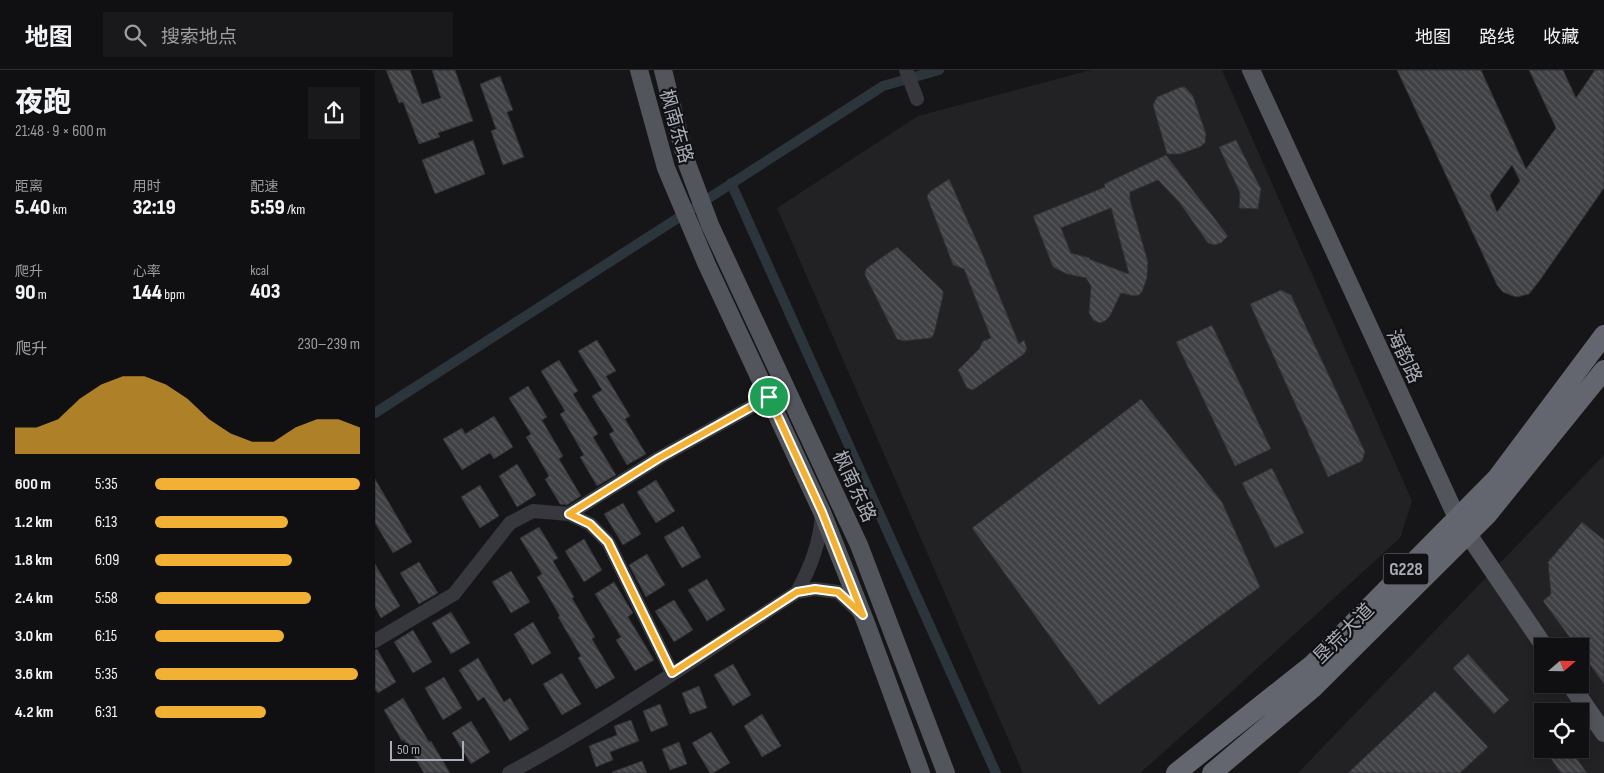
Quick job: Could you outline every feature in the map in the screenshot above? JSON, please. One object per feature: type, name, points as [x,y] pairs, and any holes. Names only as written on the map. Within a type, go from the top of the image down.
[{"type":"highway","name":"垦荒大道","points":[[1211,773],[1314,687],[1462,527],[1604,335]]},
{"type":"highway","name":"垦荒大道","points":[[1176,773],[1313,664],[1462,527],[1487,515],[1604,370]]},
{"type":"main road","name":"枫南东路","points":[[639,70],[666,168],[707,265],[769,397]]},
{"type":"main road","name":"枫南东路","points":[[663,70],[686,161],[709,225],[859,545],[946,773]]},
{"type":"main road","name":"海韵路","points":[[1251,70],[1462,527],[1538,638]]},
{"type":"main road","points":[[769,397],[822,512],[863,615],[921,773]]},
{"type":"main road","points":[[1576,693],[1604,733]]},
{"type":"street","points":[[906,70],[917,99]]},
{"type":"street","points":[[569,514],[659,458],[769,397]]},
{"type":"street","points":[[375,641],[454,594],[510,523],[533,511],[569,514],[590,524],[608,542],[672,673]]},
{"type":"street","points":[[797,592],[807,574],[818,545],[822,512]]},
{"type":"street","points":[[509,773],[538,757],[672,673],[797,592],[815,589],[838,592],[863,615]]},
{"type":"shaded area","points":[[1091,70],[1222,70],[1412,501],[1400,538],[1140,773],[1023,773],[777,208],[918,116]]},
{"type":"shaded area","points":[[1604,455],[1604,773],[1298,773]]},
{"type":"building","points":[[386,70],[410,70],[422,104],[441,98],[432,70],[455,70],[473,121],[438,133],[440,137],[419,144],[403,102],[399,103]]},
{"type":"building","points":[[1397,70],[1481,70],[1526,169],[1556,128],[1529,70],[1563,70],[1576,98],[1595,70],[1604,70],[1604,188],[1529,294],[1517,297],[1503,292],[1497,285]],"holes":[[[1512,165],[1520,181],[1497,212],[1490,195]]]},
{"type":"building","points":[[500,76],[513,110],[507,112],[524,157],[503,165],[491,131],[496,129],[480,84]]},
{"type":"building","points":[[1185,87],[1193,96],[1206,134],[1205,143],[1200,147],[1180,154],[1167,154],[1153,105],[1157,97]]},
{"type":"building","points":[[473,140],[485,174],[435,194],[422,160]]},
{"type":"building","points":[[1236,140],[1261,189],[1258,209],[1239,208],[1240,193],[1219,147]]},
{"type":"building","points":[[1166,155],[1228,236],[1221,243],[1214,245],[1208,243],[1179,202],[1158,180],[1130,192],[1130,200],[1148,262],[1147,278],[1139,295],[1121,293],[1110,316],[1100,323],[1093,320],[1089,313],[1091,286],[1086,278],[1067,274],[1053,267],[1033,216],[1105,187],[1104,184]],"holes":[[[1111,208],[1129,274],[1090,258],[1071,253],[1061,228]]]},
{"type":"building","points":[[949,179],[1019,344],[1024,340],[1027,349],[1024,354],[973,390],[967,388],[958,370],[979,349],[983,341],[991,338],[964,269],[953,265],[927,197],[932,190]]},
{"type":"building","points":[[897,247],[943,291],[934,334],[931,338],[904,341],[897,339],[865,275],[868,267]]},
{"type":"building","points":[[1281,290],[1291,295],[1365,452],[1362,461],[1328,477],[1250,304]]},
{"type":"building","points":[[1212,325],[1271,449],[1235,466],[1176,342]]},
{"type":"building","points":[[597,340],[616,371],[606,376],[630,416],[625,419],[646,454],[627,465],[609,434],[614,431],[592,396],[602,390],[578,351]]},
{"type":"building","points":[[559,360],[578,391],[573,394],[598,434],[593,437],[616,475],[597,486],[580,457],[584,455],[560,414],[565,411],[541,371]]},
{"type":"building","points":[[528,386],[547,417],[542,420],[563,456],[559,459],[581,496],[567,505],[560,504],[545,479],[549,476],[526,437],[531,434],[509,398]]},
{"type":"building","points":[[1141,399],[1222,502],[1260,587],[1099,705],[972,528]]},
{"type":"building","points":[[494,416],[513,447],[494,459],[490,453],[462,470],[443,439],[462,428],[465,434]]},
{"type":"building","points":[[517,464],[536,495],[517,507],[499,476]]},
{"type":"building","points":[[1272,468],[1304,533],[1275,548],[1242,483]]},
{"type":"building","points":[[375,479],[412,542],[393,553],[375,523]]},
{"type":"building","points":[[656,480],[675,511],[656,523],[637,492]]},
{"type":"building","points":[[480,485],[499,516],[480,528],[461,497]]},
{"type":"building","points":[[623,503],[641,534],[623,545],[604,514]]},
{"type":"building","points":[[1582,522],[1604,540],[1604,684],[1589,663],[1589,638],[1570,638],[1543,601],[1551,594],[1548,562]]},
{"type":"building","points":[[683,526],[701,557],[682,568],[664,537]]},
{"type":"building","points":[[539,527],[558,558],[553,561],[595,637],[592,639],[615,678],[596,689],[578,658],[581,656],[558,617],[560,616],[537,577],[542,574],[520,538]]},
{"type":"building","points":[[584,539],[602,570],[584,582],[565,551]]},
{"type":"building","points":[[647,554],[665,585],[646,597],[629,565]]},
{"type":"building","points":[[419,562],[438,593],[419,604],[400,573]]},
{"type":"building","points":[[375,564],[400,606],[381,618],[375,607]]},
{"type":"building","points":[[511,571],[530,602],[511,613],[492,582]]},
{"type":"building","points":[[707,579],[725,610],[707,621],[688,590]]},
{"type":"building","points":[[614,582],[633,613],[628,617],[654,660],[635,671],[616,640],[621,637],[595,594]]},
{"type":"building","points":[[674,600],[693,630],[674,642],[655,611]]},
{"type":"building","points":[[451,612],[470,643],[451,654],[432,623]]},
{"type":"building","points":[[533,622],[551,653],[532,665],[514,634]]},
{"type":"building","points":[[413,630],[432,662],[413,673],[394,642]]},
{"type":"building","points":[[377,649],[396,682],[378,693],[375,689],[375,650]]},
{"type":"building","points":[[1468,654],[1509,700],[1494,714],[1453,668]]},
{"type":"building","points":[[478,658],[504,702],[510,698],[529,729],[510,741],[484,697],[478,701],[459,670]]},
{"type":"building","points":[[733,664],[751,695],[733,706],[714,675]]},
{"type":"building","points":[[562,673],[581,704],[562,715],[543,684]]},
{"type":"building","points":[[444,677],[462,708],[443,720],[425,688]]},
{"type":"building","points":[[699,686],[707,708],[690,714],[682,693]]},
{"type":"building","points":[[1435,691],[1488,747],[1460,773],[1348,773]]},
{"type":"building","points":[[403,698],[450,773],[424,773],[404,740],[402,741],[384,710]]},
{"type":"building","points":[[660,704],[668,725],[651,732],[643,711]]},
{"type":"building","points":[[762,714],[781,746],[762,757],[744,726]]},
{"type":"building","points":[[631,720],[639,741],[610,752],[613,760],[596,767],[589,746],[617,735],[614,726]]},
{"type":"building","points":[[471,721],[490,752],[471,764],[452,733]]},
{"type":"building","points":[[711,732],[730,763],[713,773],[710,773],[692,743]]},
{"type":"building","points":[[679,742],[687,764],[670,770],[662,749]]},
{"type":"building","points":[[1550,758],[1576,758],[1587,773],[1561,773]]},
{"type":"building","points":[[642,761],[647,773],[612,772]]},
{"type":"waterway","points":[[375,413],[883,86],[939,70]]},
{"type":"waterway","points":[[731,183],[996,773]]},
{"type":"route","points":[[769,397],[822,512],[863,615],[838,592],[815,589],[797,592],[672,673],[608,542],[590,524],[569,514],[659,458],[769,397]]}]
